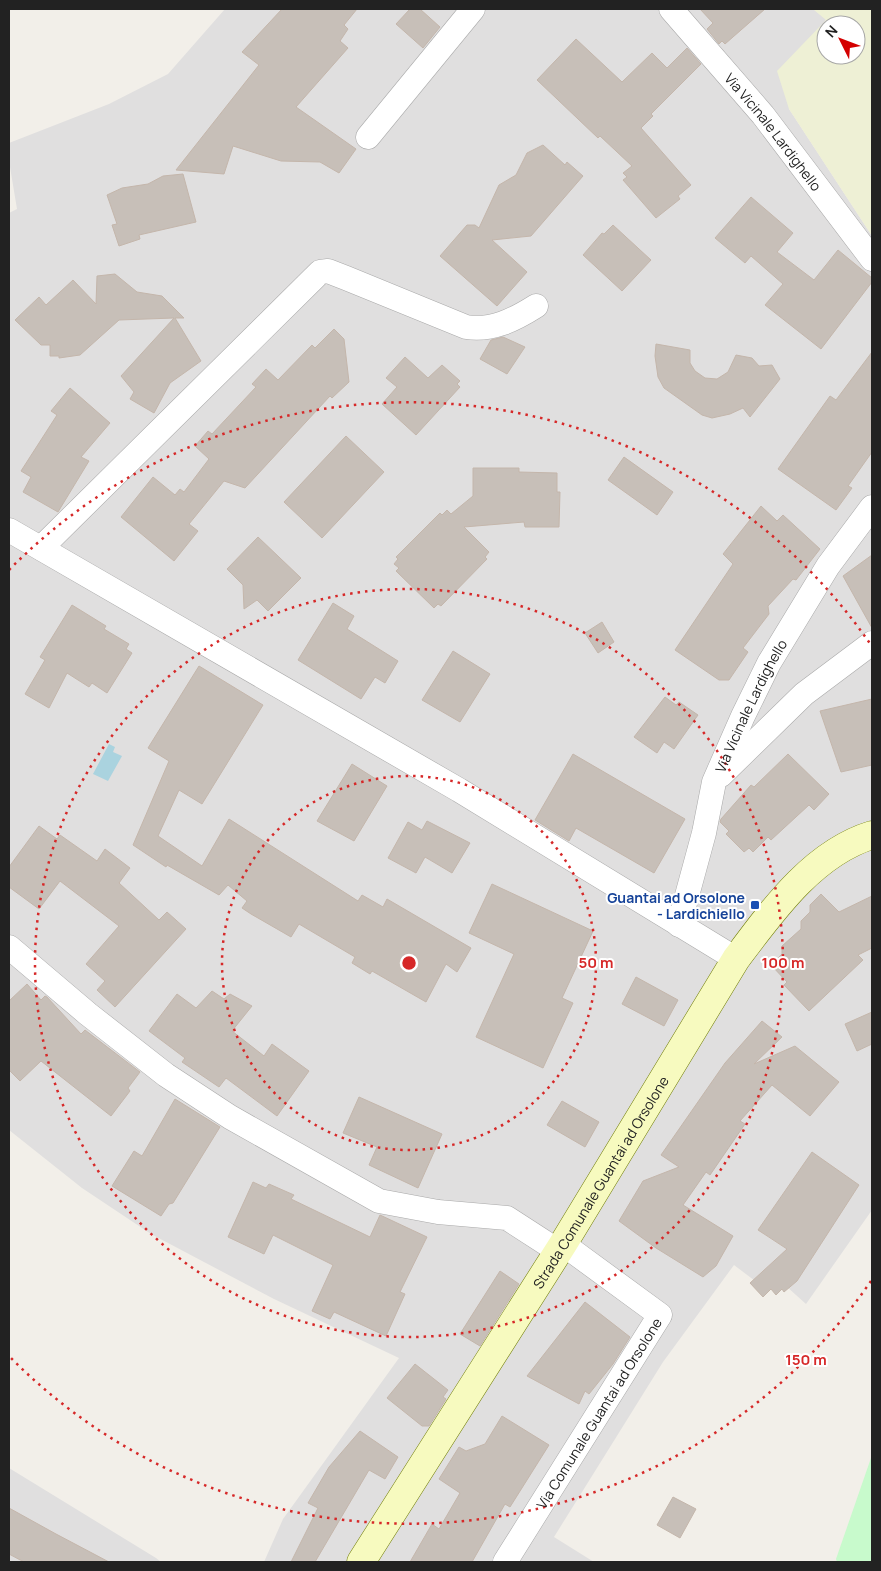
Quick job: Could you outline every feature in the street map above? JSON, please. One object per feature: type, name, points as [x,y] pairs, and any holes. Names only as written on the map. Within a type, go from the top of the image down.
[{"type":"street","points":[[368,137],[473,9]]},
{"type":"street","name":"Via Vicinale Lardighello","points":[[671,9],[763,115],[872,258]]},
{"type":"street","points":[[41,548],[320,272],[328,272],[346,278],[472,328],[503,324],[536,306]]},
{"type":"street","name":"Via Vicinale Lardighello","points":[[680,925],[704,833],[714,782],[769,663],[828,566],[872,507]]},
{"type":"street","points":[[9,530],[459,790],[736,959]]},
{"type":"street","points":[[714,782],[804,694],[872,643]]},
{"type":"street","name":"Strada Comunale Guantai ad Orsolone","points":[[361,1562],[561,1247],[736,959],[768,917],[817,864],[857,839],[872,835]]},
{"type":"street","points":[[9,947],[88,1014],[166,1075],[230,1117],[379,1201],[438,1212],[507,1218],[561,1247]]},
{"type":"street","name":"Via Comunale Guantai ad Orsolone","points":[[505,1562],[660,1315],[561,1247]]},
{"type":"shaded area","points":[[225,9],[813,9],[821,15],[816,15],[816,43],[789,109],[872,236],[872,1210],[806,1304],[786,1286],[767,1290],[734,1265],[663,1362],[554,1537],[594,1562],[264,1562],[283,1519],[399,1358],[274,1299],[151,1234],[82,1188],[9,1130],[9,213],[17,209],[9,161],[9,143],[109,104],[168,74]]},
{"type":"shaded area","points":[[9,1468],[156,1558],[161,1562],[9,1562]]},
{"type":"green space","points":[[813,9],[872,9],[872,236],[789,109],[777,71],[816,30],[816,65],[866,65],[866,15],[820,15]]},
{"type":"green space","points":[[872,1455],[872,1562],[837,1562],[836,1559]]},
{"type":"water","points":[[109,744],[115,747],[113,752],[122,756],[108,781],[93,774]]},
{"type":"building","points":[[282,9],[357,9],[344,25],[348,29],[340,41],[348,48],[296,107],[356,149],[339,173],[320,162],[281,161],[233,146],[224,174],[176,170],[259,65],[242,52]]},
{"type":"building","points":[[410,9],[420,9],[440,27],[423,48],[396,24]]},
{"type":"building","points":[[700,9],[765,9],[725,44],[722,41],[719,44],[707,29],[713,23]]},
{"type":"building","points":[[576,39],[622,82],[652,53],[667,68],[687,48],[701,64],[651,114],[653,116],[641,128],[691,185],[678,196],[680,199],[656,218],[623,180],[627,177],[623,173],[632,166],[600,136],[598,138],[537,80]]},
{"type":"building","points":[[543,145],[565,165],[567,162],[583,176],[531,236],[492,240],[527,272],[497,306],[440,256],[467,225],[475,225],[479,228],[499,185],[516,175],[527,153]]},
{"type":"building","points":[[183,174],[196,222],[139,235],[140,239],[119,246],[112,225],[117,224],[107,195],[122,188],[148,184],[163,176]]},
{"type":"building","points":[[751,197],[793,233],[777,252],[814,280],[838,250],[872,278],[872,282],[821,349],[765,305],[783,284],[751,256],[745,263],[715,238]]},
{"type":"building","points":[[613,225],[651,260],[622,291],[583,255],[602,233],[604,234]]},
{"type":"building","points":[[115,274],[137,292],[162,296],[184,318],[175,318],[201,361],[170,383],[154,413],[130,399],[134,392],[121,376],[174,318],[119,320],[80,355],[59,358],[59,356],[50,356],[50,345],[41,345],[15,320],[39,297],[46,305],[73,280],[96,304],[97,276]]},
{"type":"building","points":[[334,329],[344,339],[349,382],[332,398],[330,396],[245,488],[224,481],[189,524],[198,531],[174,561],[121,517],[153,477],[175,495],[180,489],[184,492],[209,459],[195,446],[208,431],[212,434],[256,387],[252,384],[266,369],[278,380],[312,345],[315,348]]},
{"type":"building","points":[[503,337],[525,347],[507,374],[480,359],[491,340]]},
{"type":"building","points":[[656,344],[690,350],[690,363],[695,371],[705,378],[717,379],[728,372],[736,355],[752,358],[759,366],[772,365],[780,379],[750,417],[743,408],[730,414],[712,418],[702,415],[664,388],[658,377],[655,356]]},
{"type":"building","points":[[872,352],[872,452],[848,486],[852,488],[836,510],[778,469],[830,396],[836,400]]},
{"type":"building","points":[[405,357],[428,378],[442,365],[460,381],[457,384],[460,387],[416,435],[382,404],[397,387],[386,378]]},
{"type":"building","points":[[70,388],[110,423],[81,457],[89,461],[58,512],[23,492],[31,477],[21,471],[57,415],[51,411]]},
{"type":"building","points":[[346,436],[384,472],[322,538],[284,502]]},
{"type":"building","points":[[624,457],[673,492],[657,515],[608,480]]},
{"type":"building","points":[[473,468],[519,468],[519,472],[557,473],[557,492],[560,492],[559,527],[525,527],[524,522],[464,527],[489,552],[485,557],[487,559],[441,606],[438,604],[434,608],[396,571],[399,568],[394,564],[398,559],[396,557],[440,513],[442,515],[447,510],[451,514],[473,496]]},
{"type":"building","points":[[761,506],[777,521],[783,515],[820,549],[796,580],[793,579],[768,606],[769,614],[743,648],[748,652],[729,680],[719,680],[675,650],[733,564],[723,554]]},
{"type":"building","points":[[258,537],[301,578],[268,611],[257,600],[244,609],[243,585],[227,569]]},
{"type":"building","points":[[872,555],[872,628],[843,576]]},
{"type":"building","points":[[333,603],[354,616],[347,629],[398,661],[385,683],[375,677],[361,699],[298,660]]},
{"type":"building","points":[[72,605],[106,626],[104,629],[129,644],[126,649],[132,653],[107,693],[92,683],[89,687],[67,673],[49,708],[25,694],[45,660],[40,657]]},
{"type":"building","points":[[602,622],[614,642],[598,653],[585,633]]},
{"type":"building","points":[[453,651],[490,674],[460,722],[422,700]]},
{"type":"building","points":[[199,666],[263,705],[202,804],[179,790],[158,836],[202,866],[229,819],[358,901],[362,895],[383,907],[387,899],[471,948],[457,972],[446,964],[426,1002],[372,971],[370,974],[352,963],[355,957],[299,924],[291,937],[251,914],[242,908],[247,901],[228,885],[219,895],[167,865],[166,867],[133,845],[169,761],[148,748]]},
{"type":"building","points":[[665,697],[676,705],[679,702],[698,715],[674,749],[664,742],[657,753],[634,737]]},
{"type":"building","points":[[872,699],[872,765],[841,772],[820,711]]},
{"type":"building","points":[[573,754],[685,819],[654,873],[576,828],[569,841],[535,820]]},
{"type":"building","points":[[788,754],[829,794],[814,810],[809,805],[771,840],[768,837],[753,852],[749,848],[744,852],[726,834],[729,831],[720,822],[721,819],[751,785],[754,787]]},
{"type":"building","points":[[352,764],[387,786],[354,841],[317,821]]},
{"type":"building","points":[[427,821],[470,843],[452,873],[425,857],[416,873],[388,858],[408,822],[422,830]]},
{"type":"building","points":[[39,826],[57,839],[60,835],[97,861],[105,849],[130,868],[119,883],[159,920],[167,912],[186,929],[115,1007],[97,990],[105,981],[86,964],[119,926],[60,881],[39,909],[9,887],[9,867]]},
{"type":"building","points":[[492,884],[593,931],[562,998],[573,1003],[543,1068],[476,1037],[514,954],[469,933]]},
{"type":"building","points":[[821,894],[839,912],[872,896],[872,948],[858,955],[863,960],[809,1011],[784,985],[787,982],[771,965],[782,954],[782,946],[801,929],[801,921],[810,912],[810,905]]},
{"type":"building","points":[[636,977],[678,1000],[664,1026],[622,1004]]},
{"type":"building","points":[[27,984],[41,1000],[45,996],[47,997],[81,1034],[85,1030],[140,1072],[128,1088],[130,1091],[111,1116],[41,1061],[20,1081],[9,1070],[9,1001]]},
{"type":"building","points":[[212,991],[224,999],[230,994],[252,1006],[232,1031],[264,1056],[272,1044],[309,1071],[277,1116],[226,1078],[219,1087],[182,1062],[185,1058],[149,1031],[177,994],[196,1008]]},
{"type":"building","points":[[872,1012],[872,1044],[857,1051],[845,1024]]},
{"type":"building","points":[[762,1021],[782,1037],[754,1064],[795,1046],[839,1082],[810,1116],[772,1085],[740,1121],[745,1124],[710,1175],[706,1172],[683,1205],[733,1236],[716,1266],[703,1277],[656,1248],[619,1221],[643,1181],[679,1167],[661,1155],[725,1063]]},
{"type":"building","points":[[359,1097],[442,1134],[418,1188],[369,1165],[377,1147],[343,1133]]},
{"type":"building","points":[[175,1099],[220,1127],[173,1203],[169,1204],[161,1216],[112,1186],[134,1151],[142,1156]]},
{"type":"building","points":[[562,1101],[599,1122],[585,1147],[547,1125]]},
{"type":"building","points":[[812,1152],[859,1185],[797,1281],[784,1292],[782,1289],[776,1295],[771,1289],[763,1297],[750,1283],[787,1249],[758,1230]]},
{"type":"building","points":[[253,1182],[266,1188],[269,1184],[294,1195],[291,1199],[370,1237],[380,1215],[427,1237],[400,1292],[405,1294],[386,1336],[334,1312],[330,1319],[312,1311],[333,1265],[273,1235],[264,1254],[228,1237]]},
{"type":"building","points":[[500,1271],[519,1284],[480,1346],[460,1334]]},
{"type":"building","points":[[585,1302],[630,1337],[613,1364],[589,1394],[585,1391],[579,1404],[527,1376]]},
{"type":"building","points":[[415,1364],[448,1390],[443,1397],[446,1399],[429,1426],[422,1426],[387,1398]]},
{"type":"building","points":[[502,1416],[549,1445],[510,1507],[505,1504],[472,1562],[410,1562],[432,1524],[439,1529],[460,1493],[439,1479],[459,1447],[466,1451],[485,1444]]},
{"type":"building","points":[[360,1431],[398,1457],[385,1479],[369,1470],[315,1562],[291,1562],[318,1508],[308,1503],[329,1467]]},
{"type":"building","points":[[673,1497],[696,1509],[680,1538],[657,1525]]},
{"type":"building","points":[[9,1508],[109,1562],[24,1562],[9,1554]]},
{"type":"place","name":"Guantai ad Orsolone - Lardichiello","points":[[755,905]]}]
